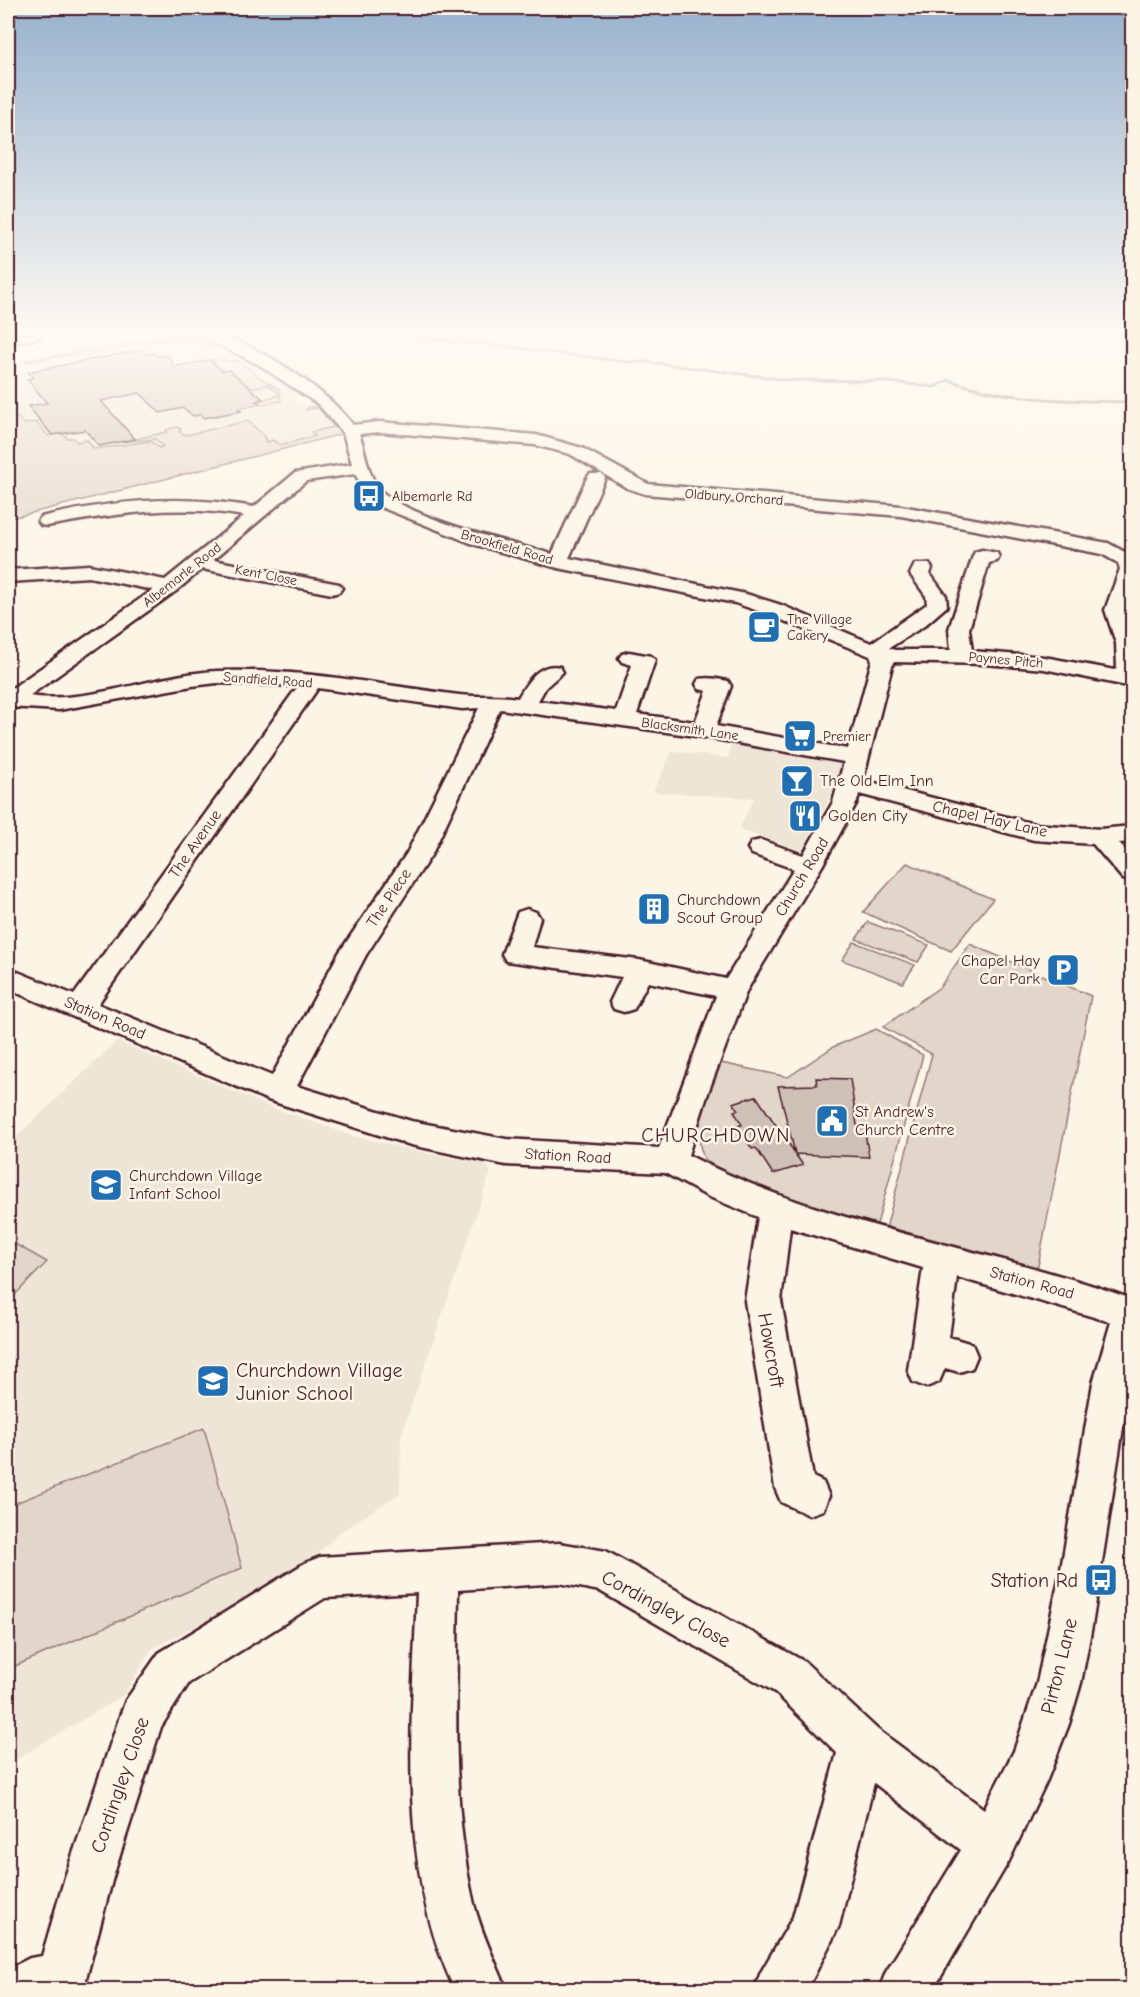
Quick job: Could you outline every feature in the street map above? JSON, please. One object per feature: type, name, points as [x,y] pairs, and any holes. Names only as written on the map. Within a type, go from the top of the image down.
[{"type":"street","name":"Oldbury Orchard","points":[[348,430],[367,428]]},
{"type":"street","name":"Oldbury Orchard","points":[[394,428],[536,440],[576,451],[645,489],[901,510],[1108,549],[1129,561],[1130,569],[1115,610],[1126,643],[1128,667],[1126,679]]},
{"type":"street","name":"Brookfield Road","points":[[348,430],[367,487],[381,500],[403,511],[472,538],[558,562],[741,598],[878,652]]},
{"type":"street","name":"Albemarle Road","points":[[10,697],[169,587],[301,477],[361,468]]},
{"type":"street","points":[[558,562],[596,478]]},
{"type":"street","points":[[47,521],[67,514],[141,505],[204,505],[259,513]]},
{"type":"street","points":[[962,656],[959,630],[982,556],[990,557]]},
{"type":"street","name":"Kent Close","points":[[200,563],[333,588]]},
{"type":"street","points":[[8,576],[89,571],[169,587]]},
{"type":"street","points":[[878,652],[880,645],[917,622],[937,606],[936,596],[917,572]]},
{"type":"street","name":"Paynes Pitch","points":[[878,652],[895,656],[1003,657],[1050,663],[1126,679]]},
{"type":"street","name":"Church Road","points":[[670,1161],[694,1090],[733,990],[809,866],[845,802],[883,660],[878,652]]},
{"type":"street","points":[[624,719],[642,660]]},
{"type":"street","name":"Sandfield Road","points":[[10,697],[27,704],[46,705],[215,677],[261,677],[462,702],[493,701]]},
{"type":"street","points":[[524,706],[545,677]]},
{"type":"street","name":"The Avenue","points":[[80,1008],[312,682]]},
{"type":"street","points":[[704,730],[720,686]]},
{"type":"street","name":"Blacksmith Lane","points":[[493,701],[704,730],[856,757]]},
{"type":"street","name":"The Piece","points":[[279,1092],[353,953],[419,854],[493,701]]},
{"type":"street","name":"Chapel Hay Lane","points":[[850,784],[1034,832],[1100,837],[1132,834]]},
{"type":"street","points":[[1100,837],[1132,873]]},
{"type":"street","points":[[761,848],[809,866]]},
{"type":"street","points":[[527,918],[516,954],[639,970],[733,990]]},
{"type":"street","points":[[624,1002],[639,970]]},
{"type":"street","name":"Station Road","points":[[14,989],[80,1008],[279,1092],[411,1133],[506,1152],[670,1161],[719,1188],[776,1210],[844,1232],[1091,1299],[1132,1314]]},
{"type":"street","name":"Howcroft","points":[[776,1210],[763,1302],[792,1493]]},
{"type":"street","points":[[938,1358],[942,1258]]},
{"type":"street","name":"Pirton Lane","points":[[904,1989],[992,1844],[1030,1767],[1059,1684],[1118,1350],[1132,1314]]},
{"type":"street","name":"Cordingley Close","points":[[48,1986],[88,1877],[142,1716],[174,1668],[320,1578],[559,1563],[606,1572],[790,1677],[861,1745],[992,1844]]},
{"type":"street","points":[[438,1570],[434,1801],[445,1878],[464,1953],[482,1989]]},
{"type":"street","points":[[779,1989],[815,1926],[861,1745]]},
{"type":"shaded area","points":[[8,428],[337,428],[342,434],[8,519]]},
{"type":"shaded area","points":[[8,428],[41,428],[48,436],[62,433],[77,442],[87,440],[94,449],[151,441],[159,448],[163,446],[155,439],[122,442],[167,432],[166,430],[173,428],[181,429],[179,432],[186,435],[216,428],[256,428],[264,436],[266,443],[272,440],[280,445],[315,436],[311,432],[329,428],[337,428],[342,434],[8,519]]},
{"type":"shaded area","points":[[732,739],[842,761],[844,764],[826,807],[801,851],[739,829],[754,798],[653,792],[672,751],[728,758]]},
{"type":"shaded area","points":[[907,863],[993,899],[951,951],[863,912]]},
{"type":"shaded area","points":[[868,922],[929,945],[918,962],[856,939]]},
{"type":"shaded area","points":[[854,942],[915,965],[903,983],[842,960]]},
{"type":"shaded area","points":[[970,944],[1091,996],[1035,1281],[885,1232],[932,1054],[883,1027],[940,987]]},
{"type":"shaded area","points":[[876,1029],[923,1055],[876,1228],[735,1180],[704,1159],[700,1146],[699,1125],[716,1062],[788,1077],[833,1047]]},
{"type":"shaded area","name":"Churchdown Village Junior School","points":[[117,1041],[268,1106],[350,1135],[430,1154],[485,1163],[491,1171],[401,1436],[400,1493],[336,1535],[302,1570],[152,1649],[124,1695],[8,1764],[8,1145]]},
{"type":"shaded area","points":[[8,1240],[47,1262],[8,1302]]},
{"type":"shaded area","points":[[204,1428],[242,1568],[8,1669],[8,1506]]},
{"type":"building","points":[[46,428],[125,428],[135,439],[99,446],[85,430],[52,435]]},
{"type":"building","points":[[816,1078],[850,1079],[857,1125],[864,1126],[869,1157],[795,1154],[803,1165],[773,1174],[756,1148],[752,1149],[737,1126],[742,1125],[734,1111],[738,1110],[733,1103],[756,1096],[795,1153],[778,1086],[817,1085]]},
{"type":"place","name":"Albemarle Rd","points":[[369,496]]},
{"type":"place","name":"The Village Cakery","points":[[764,627]]},
{"type":"place","name":"Premier","points":[[800,736]]},
{"type":"place","name":"The Old Elm Inn","points":[[797,781]]},
{"type":"place","name":"Golden City","points":[[805,816]]},
{"type":"place","name":"Churchdown Scout Group","points":[[654,909]]},
{"type":"place","name":"Chapel Hay Car Park","points":[[1063,970]]},
{"type":"place","name":"St Andrew's Church Centre","points":[[832,1121]]},
{"type":"place","name":"Churchdown Village Infant School","points":[[106,1185]]},
{"type":"place","name":"Churchdown Village Junior School","points":[[213,1381]]},
{"type":"place","name":"Station Rd","points":[[1101,1580]]},
{"type":"district","name":"CHURCHDOWN","points":[[716,1135]]}]
